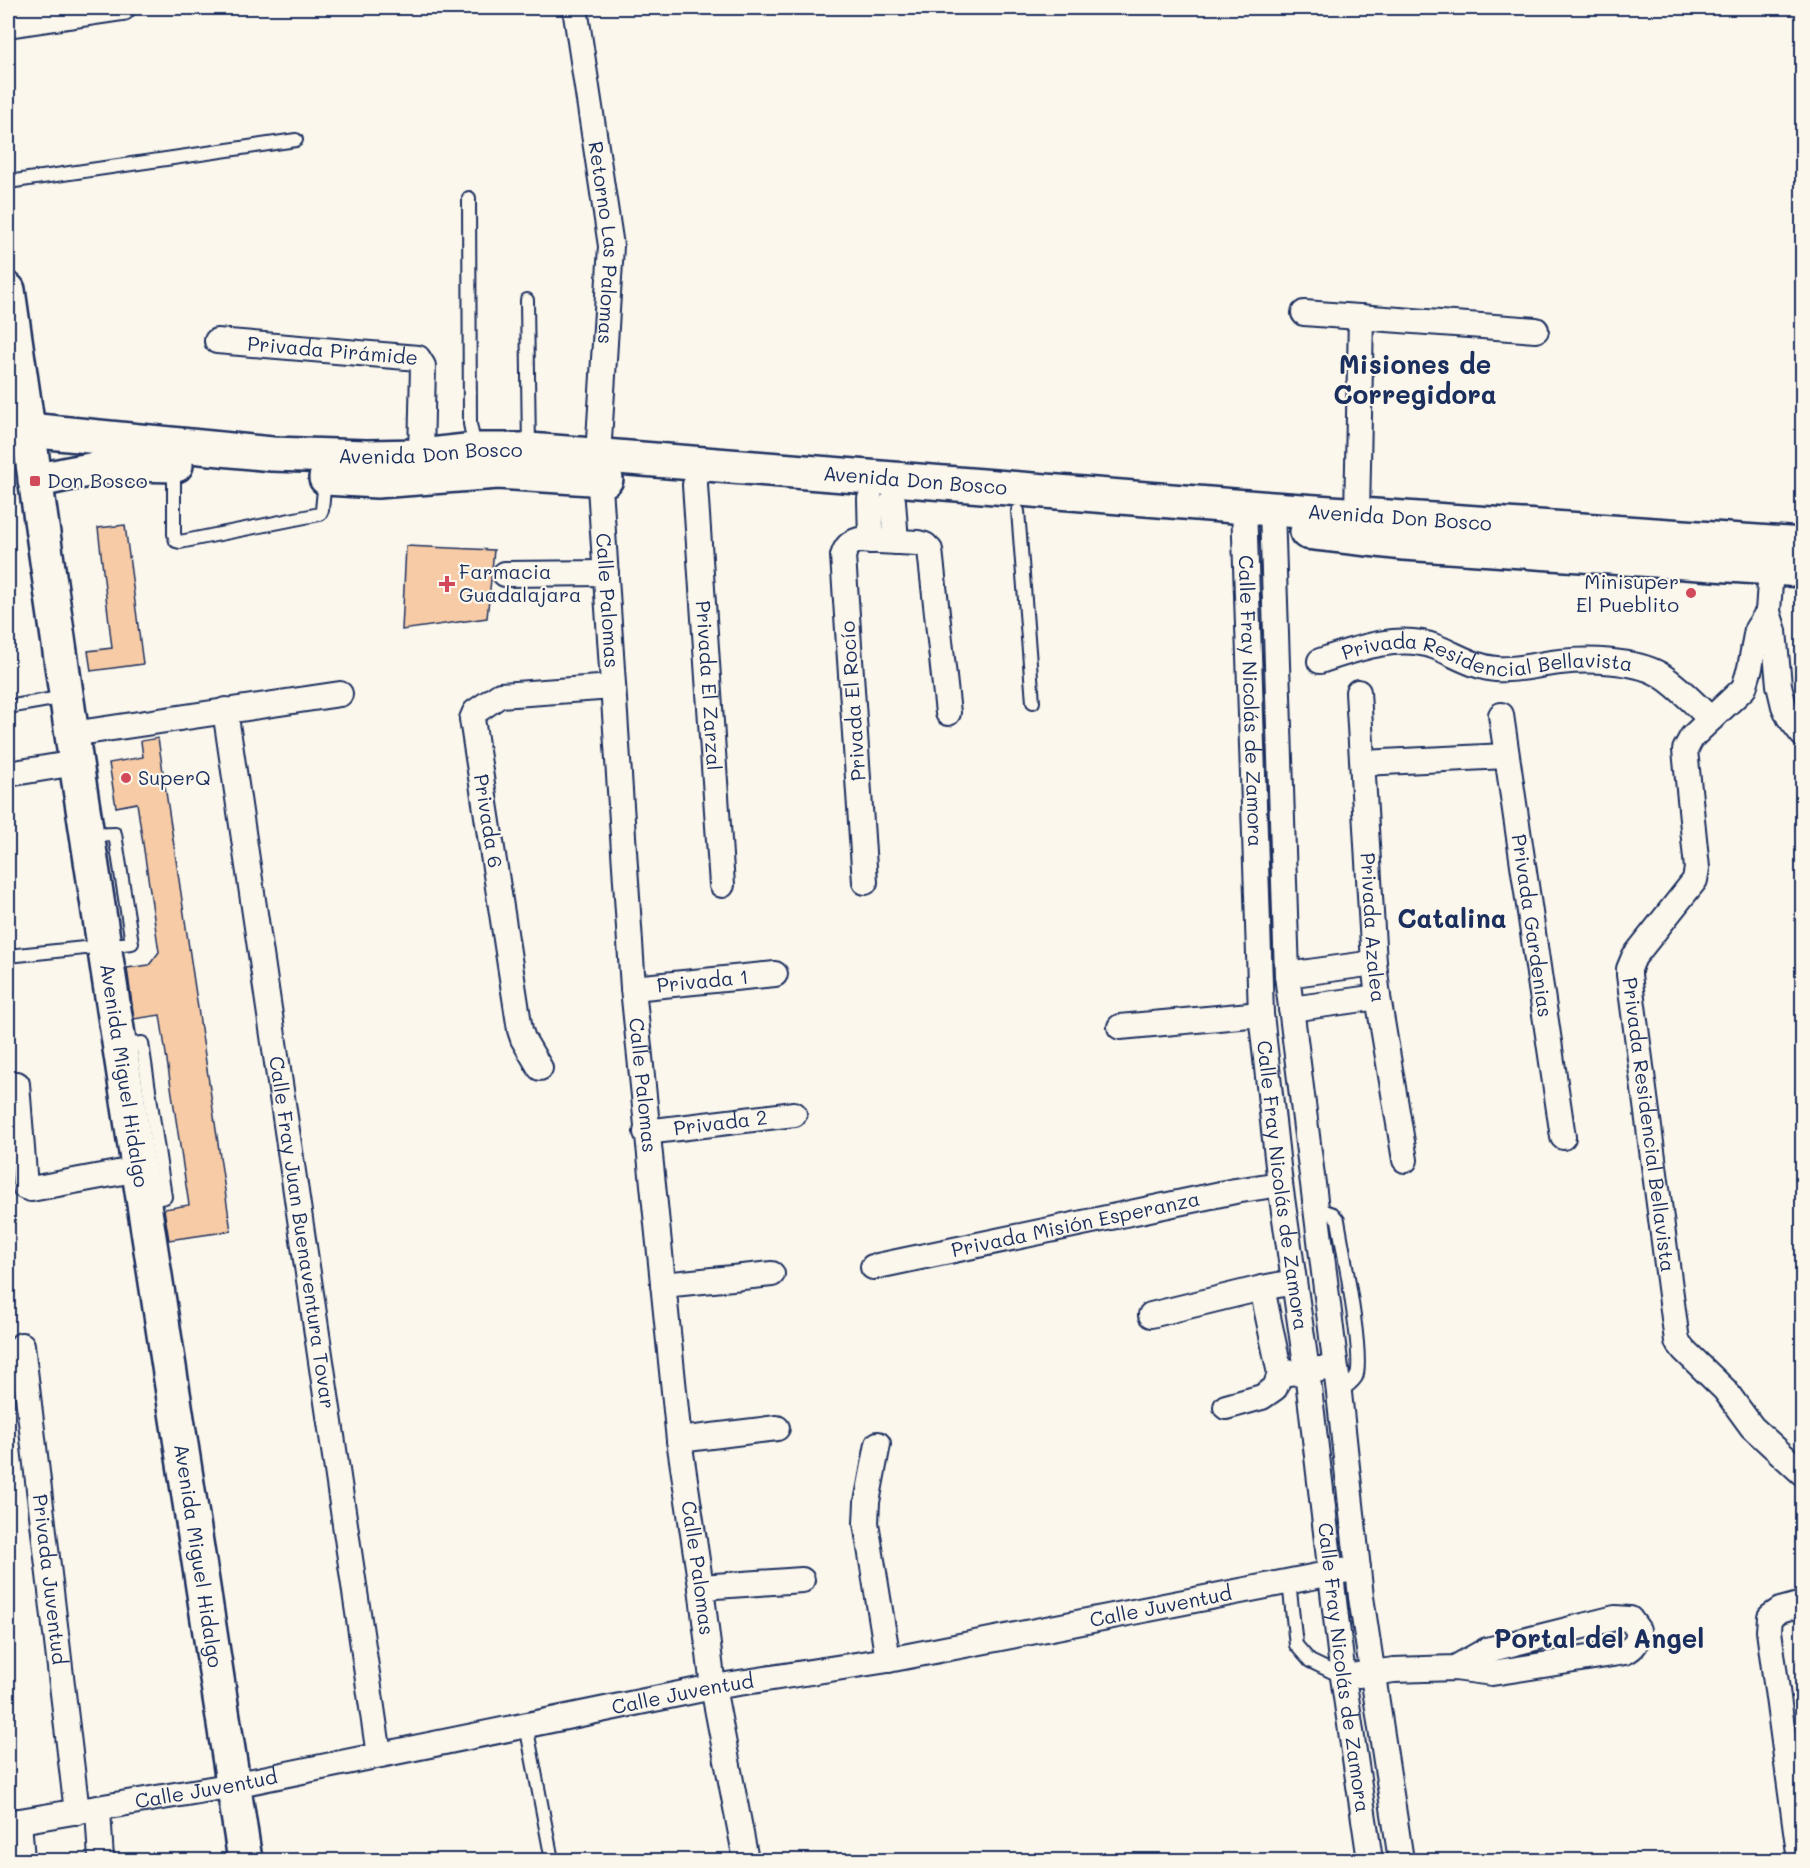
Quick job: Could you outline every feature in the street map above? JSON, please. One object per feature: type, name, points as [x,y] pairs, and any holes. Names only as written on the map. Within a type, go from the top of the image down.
[{"type":"street","points":[[8,25],[123,8]]},
{"type":"street","name":"Retorno Las Palomas","points":[[575,8],[611,246],[598,467]]},
{"type":"street","name":"Avenida Miguel Hidalgo","points":[[8,290],[18,427],[35,481],[87,835],[245,1860]]},
{"type":"street","points":[[1304,313],[1536,330]]},
{"type":"street","points":[[1357,514],[1361,317]]},
{"type":"street","name":"Privada Pirámide","points":[[217,341],[418,358],[423,366],[421,456]]},
{"type":"street","name":"Avenida Don Bosco","points":[[18,427],[272,454],[367,457],[421,456],[475,450],[529,450],[598,467],[695,485],[1018,511],[1259,518],[1357,514],[1787,556]]},
{"type":"street","name":"Avenida Don Bosco","points":[[35,481],[95,468],[137,463],[377,481],[598,467],[1259,518],[1404,543],[1787,556]]},
{"type":"street","name":"Calle Palomas","points":[[598,467],[633,988],[646,1132],[679,1440],[713,1687],[746,1860]]},
{"type":"street","name":"Privada El Zarzal","points":[[695,485],[722,885]]},
{"type":"street","points":[[871,541],[881,500]]},
{"type":"street","points":[[881,500],[896,542]]},
{"type":"street","name":"Calle Fray Nicolás de Zamora","points":[[1259,518],[1287,975],[1339,1393],[1358,1568],[1401,1860]]},
{"type":"street","name":"Calle Fray Nicolás de Zamora","points":[[1259,518],[1261,1014],[1280,1184],[1307,1371],[1343,1677],[1370,1860]]},
{"type":"street","name":"Privada El Rocío","points":[[865,882],[843,556],[845,548],[851,543],[859,540],[896,542],[925,545],[930,550],[948,713]]},
{"type":"street","name":"Privada Residencial Bellavista","points":[[1787,556],[1768,612],[1757,629],[1744,688],[1692,738],[1685,750],[1697,868],[1695,880],[1634,957],[1629,975],[1677,1341],[1725,1390],[1752,1427],[1803,1473]]},
{"type":"street","points":[[505,574],[606,573]]},
{"type":"street","name":"Privada Residencial Bellavista","points":[[1768,612],[1774,631],[1781,696],[1789,717],[1803,734]]},
{"type":"street","name":"Privada Residencial Bellavista","points":[[1320,661],[1370,646],[1415,642],[1435,647],[1473,664],[1497,670],[1563,662],[1627,664],[1658,673],[1711,719]]},
{"type":"street","name":"Privada 6","points":[[540,1068],[520,1030],[472,719],[475,712],[500,695],[613,687]]},
{"type":"street","name":"Privada Azalea","points":[[1358,692],[1374,963],[1405,1160]]},
{"type":"street","points":[[8,774],[74,748],[225,710],[340,694]]},
{"type":"street","name":"Calle Fray Juan Buenaventura Tovar","points":[[225,710],[379,1755]]},
{"type":"street","name":"Privada Gardenias","points":[[1501,715],[1563,1137]]},
{"type":"street","points":[[1363,763],[1506,756]]},
{"type":"street","points":[[1287,975],[1374,963]]},
{"type":"street","name":"Privada 1","points":[[633,988],[775,974]]},
{"type":"street","points":[[1291,1009],[1378,997]]},
{"type":"street","points":[[1120,1027],[1261,1014]]},
{"type":"street","points":[[1265,1056],[1296,1050]]},
{"type":"street","points":[[17,1084],[25,1187],[31,1189],[139,1168]]},
{"type":"street","name":"Privada 2","points":[[646,1132],[794,1114]]},
{"type":"street","name":"Privada Misión Esperanza","points":[[873,1267],[1235,1191],[1280,1184]]},
{"type":"street","points":[[663,1285],[772,1274]]},
{"type":"street","points":[[1151,1315],[1294,1282]]},
{"type":"street","points":[[1226,1407],[1262,1397],[1275,1388],[1280,1374],[1262,1288]]},
{"type":"street","name":"Privada Juventud","points":[[22,1345],[87,1811],[101,1860]]},
{"type":"street","points":[[1280,1374],[1335,1368]]},
{"type":"street","points":[[679,1440],[777,1428]]},
{"type":"street","points":[[878,1444],[867,1502],[866,1523],[888,1660]]},
{"type":"street","name":"Calle Juventud","points":[[14,1822],[234,1785],[713,1687],[888,1660],[1358,1568]]},
{"type":"street","points":[[701,1587],[802,1580]]},
{"type":"street","points":[[1800,1860],[1769,1631],[1770,1617],[1780,1610],[1803,1605]]},
{"type":"street","points":[[1343,1677],[1394,1670],[1455,1668],[1492,1673],[1625,1652],[1637,1642],[1638,1630],[1630,1620],[1622,1617],[1615,1618],[1487,1650],[1455,1668]]},
{"type":"street","points":[[14,1822],[22,1860]]},
{"type":"lane","points":[[8,182],[296,140]]},
{"type":"lane","points":[[469,198],[470,424],[475,450]]},
{"type":"lane","points":[[527,300],[529,450]]},
{"type":"lane","points":[[174,465],[174,534],[180,542],[320,514],[326,478]]},
{"type":"lane","points":[[1018,511],[1033,702]]},
{"type":"lane","points":[[8,707],[66,697]]},
{"type":"lane","points":[[8,956],[104,945]]},
{"type":"lane","points":[[119,1045],[142,1043],[165,1197],[144,1201]]},
{"type":"lane","points":[[1316,1208],[1333,1214],[1338,1220],[1353,1312],[1359,1366],[1356,1378],[1339,1393]]},
{"type":"lane","points":[[1289,1582],[1296,1645],[1310,1661],[1343,1677]]},
{"type":"lane","points":[[526,1725],[552,1860]]},
{"type":"building","points":[[125,525],[143,664],[91,671],[88,651],[112,648],[98,528]]},
{"type":"building","name":"Farmacia Guadalajara","points":[[406,546],[494,550],[487,618],[402,630]]},
{"type":"building","points":[[158,738],[231,1231],[169,1240],[164,1209],[189,1205],[160,1015],[134,1019],[127,968],[149,965],[159,952],[137,803],[116,807],[109,763],[143,757],[141,741]]},
{"type":"place","name":"Don Bosco","points":[[35,481]]},
{"type":"place","name":"Farmacia Guadalajara","points":[[447,584]]},
{"type":"place","name":"Minisuper El Pueblito","points":[[1691,593]]},
{"type":"place","name":"SuperQ","points":[[126,778]]},
{"type":"district","name":"Misiones de Corregidora","points":[[1415,380]]},
{"type":"district","name":"Catalina","points":[[1452,919]]},
{"type":"district","name":"Portal del Angel","points":[[1599,1639]]}]
